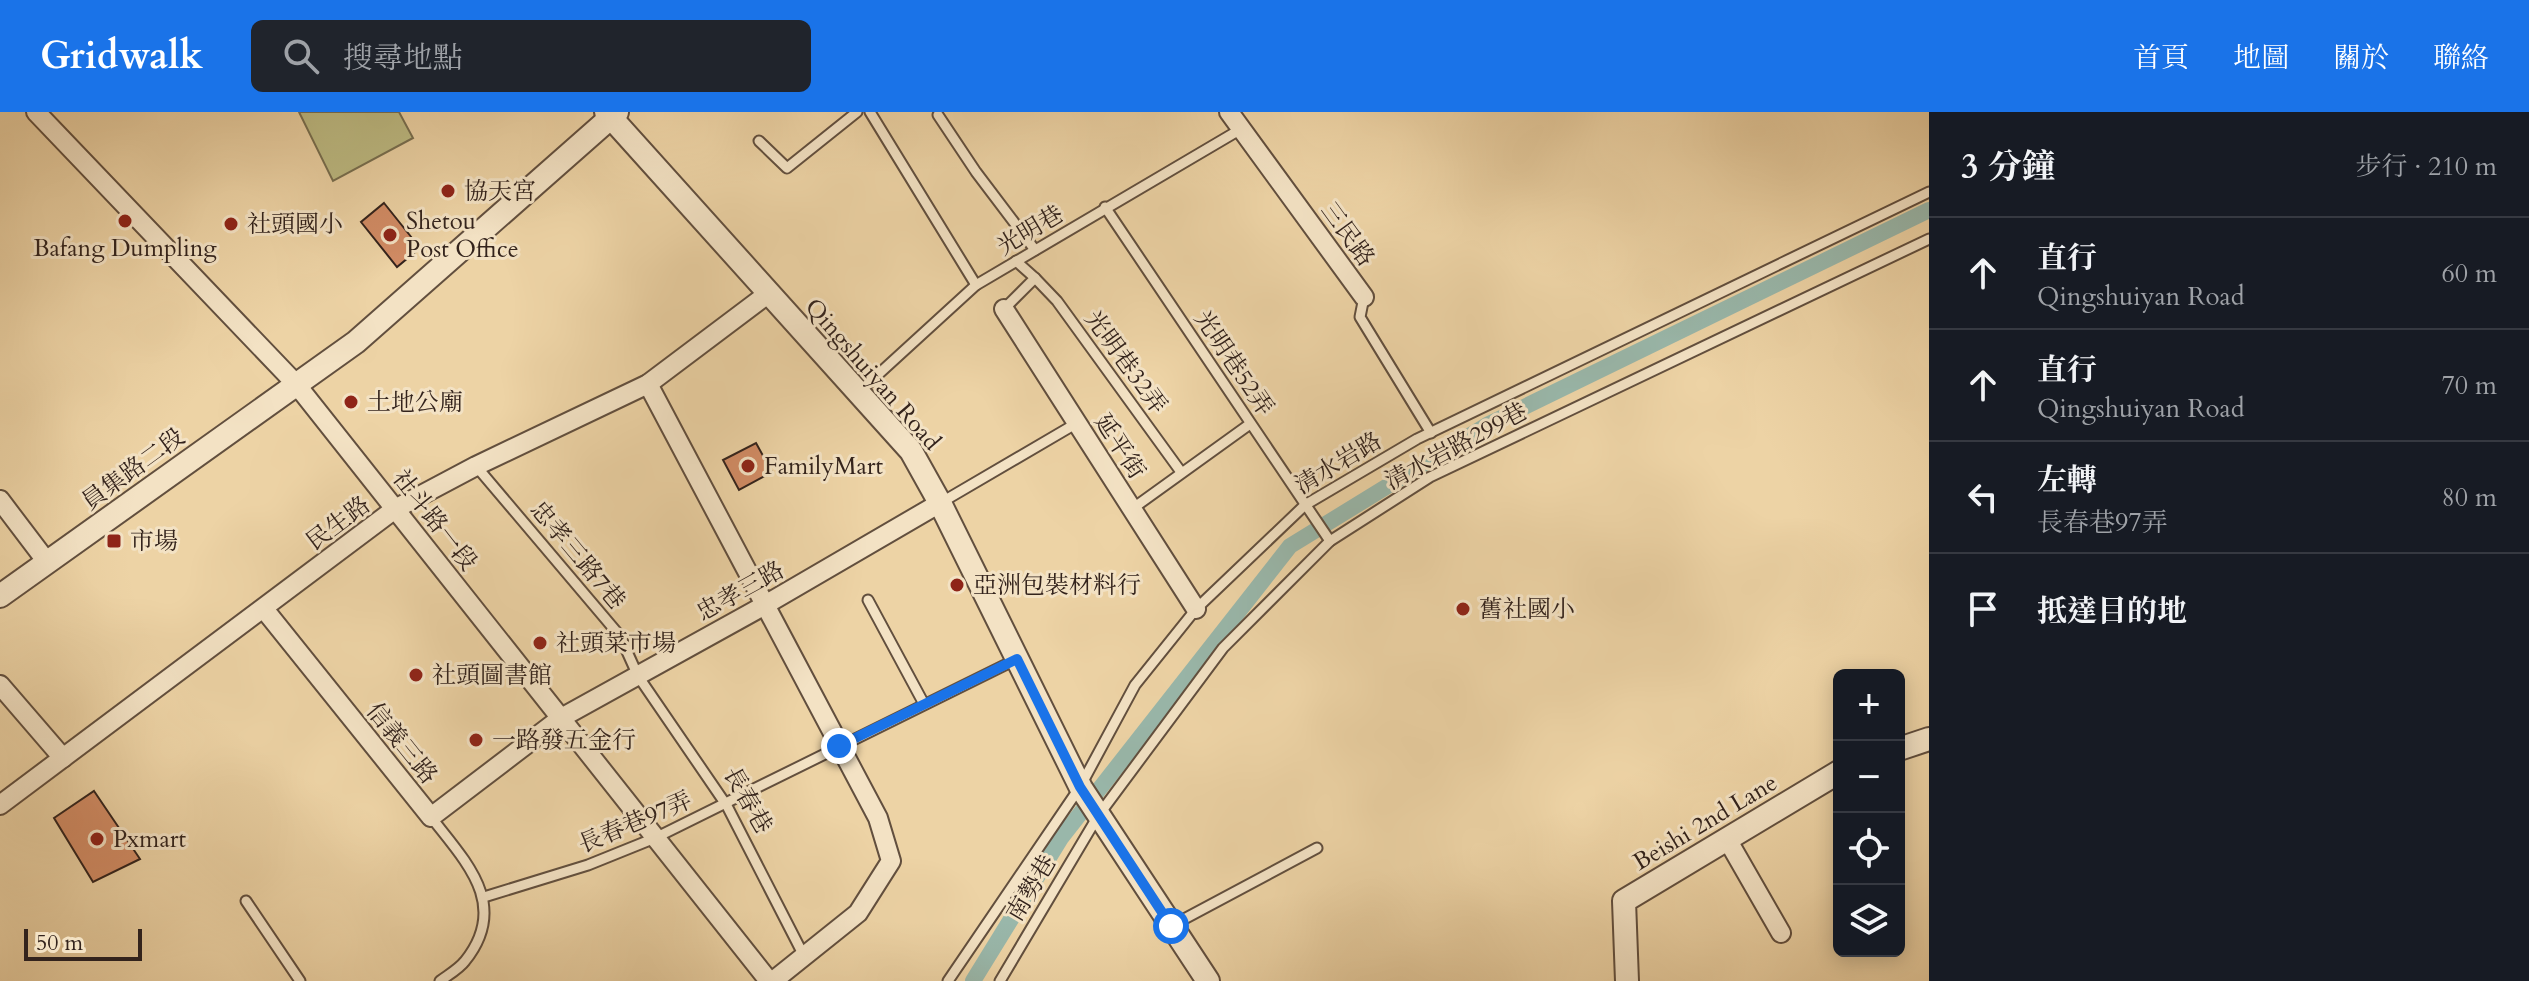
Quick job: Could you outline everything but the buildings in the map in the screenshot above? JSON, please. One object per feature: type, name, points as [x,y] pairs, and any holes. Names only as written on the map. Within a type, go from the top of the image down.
[{"type":"street","name":"社斗路一段","points":[[36,112],[296,384],[771,981]]},
{"type":"street","name":"三民路","points":[[1229,112],[1364,297]]},
{"type":"street","name":"員集路二段","points":[[0,596],[356,342],[611,114]]},
{"type":"street","name":"Qingshuiyan Road","points":[[611,114],[911,451],[940,503],[1080,788],[1098,816]]},
{"type":"street","name":"民生路","points":[[0,805],[395,509],[476,466],[648,384],[769,293]]},
{"type":"street","name":"延平街","points":[[1004,309],[1196,609]]},
{"type":"street","points":[[648,384],[878,818],[891,861],[858,913],[771,981]]},
{"type":"street","points":[[0,500],[47,562]]},
{"type":"street","name":"忠孝三路","points":[[561,718],[940,503]]},
{"type":"street","name":"信義三路","points":[[264,609],[431,817],[561,718]]},
{"type":"street","points":[[0,685],[63,758]]},
{"type":"street","points":[[1905,747],[1929,739]]},
{"type":"street","name":"Beishi 2nd Lane","points":[[1627,981],[1624,901],[1833,776]]},
{"type":"street","points":[[1098,816],[1208,981]]},
{"type":"street","points":[[1727,839],[1781,933]]},
{"type":"lane","points":[[759,141],[787,168],[857,112]]},
{"type":"lane","points":[[870,112],[976,285]]},
{"type":"lane","points":[[938,115],[976,172],[1035,250]]},
{"type":"lane","name":"光明巷","points":[[858,392],[976,285],[1241,129]]},
{"type":"lane","name":"清水岩路","points":[[948,981],[1080,788],[1135,685],[1196,609],[1305,505],[1431,433],[1929,192]]},
{"type":"lane","name":"光明巷52弄","points":[[1105,207],[1329,541]]},
{"type":"lane","name":"清水岩路299巷","points":[[1098,816],[1223,648],[1329,541],[1430,477],[1929,239]]},
{"type":"lane","name":"光明巷32弄","points":[[1016,261],[1057,301],[1181,472]]},
{"type":"lane","points":[[1004,309],[1035,278]]},
{"type":"lane","name":"三民路","points":[[1364,297],[1360,317],[1431,433]]},
{"type":"lane","points":[[940,503],[1077,423]]},
{"type":"lane","points":[[1132,509],[1250,424]]},
{"type":"lane","name":"忠孝三路7巷","points":[[476,466],[620,636],[638,676]]},
{"type":"lane","points":[[868,600],[924,704]]},
{"type":"lane","name":"長春巷97弄","points":[[484,897],[588,865],[655,838],[1017,659]]},
{"type":"lane","name":"長春巷","points":[[638,676],[725,803],[804,956]]},
{"type":"lane","name":"南勢巷","points":[[1000,981],[1098,816]]},
{"type":"lane","points":[[431,817],[469,866],[484,897],[484,927],[465,963],[440,981]]},
{"type":"lane","points":[[1171,926],[1317,848]]},
{"type":"lane","points":[[246,901],[300,981]]},
{"type":"shaded area","points":[[299,112],[399,112],[413,138],[333,181]]},
{"type":"waterway","points":[[973,981],[1061,838],[1290,546],[1487,425],[1929,210]]},
{"type":"place","name":"協天宮","points":[[448,191]]},
{"type":"place","name":"Bafang Dumpling","points":[[125,221]]},
{"type":"place","name":"社頭國小","points":[[231,224]]},
{"type":"place","name":"Shetou Post Office","points":[[390,235]]},
{"type":"place","name":"土地公廟","points":[[351,402]]},
{"type":"place","name":"FamilyMart","points":[[748,466]]},
{"type":"place","name":"市場","points":[[114,541]]},
{"type":"place","name":"亞洲包裝材料行","points":[[957,585]]},
{"type":"place","name":"舊社國小","points":[[1463,609]]},
{"type":"place","name":"社頭菜市場","points":[[540,643]]},
{"type":"place","name":"社頭圖書館","points":[[416,675]]},
{"type":"place","name":"一路發五金行","points":[[476,740]]},
{"type":"place","name":"Pxmart","points":[[97,839]]},
{"type":"route","points":[[839,746],[1017,659],[1080,787],[1171,926]]}]
